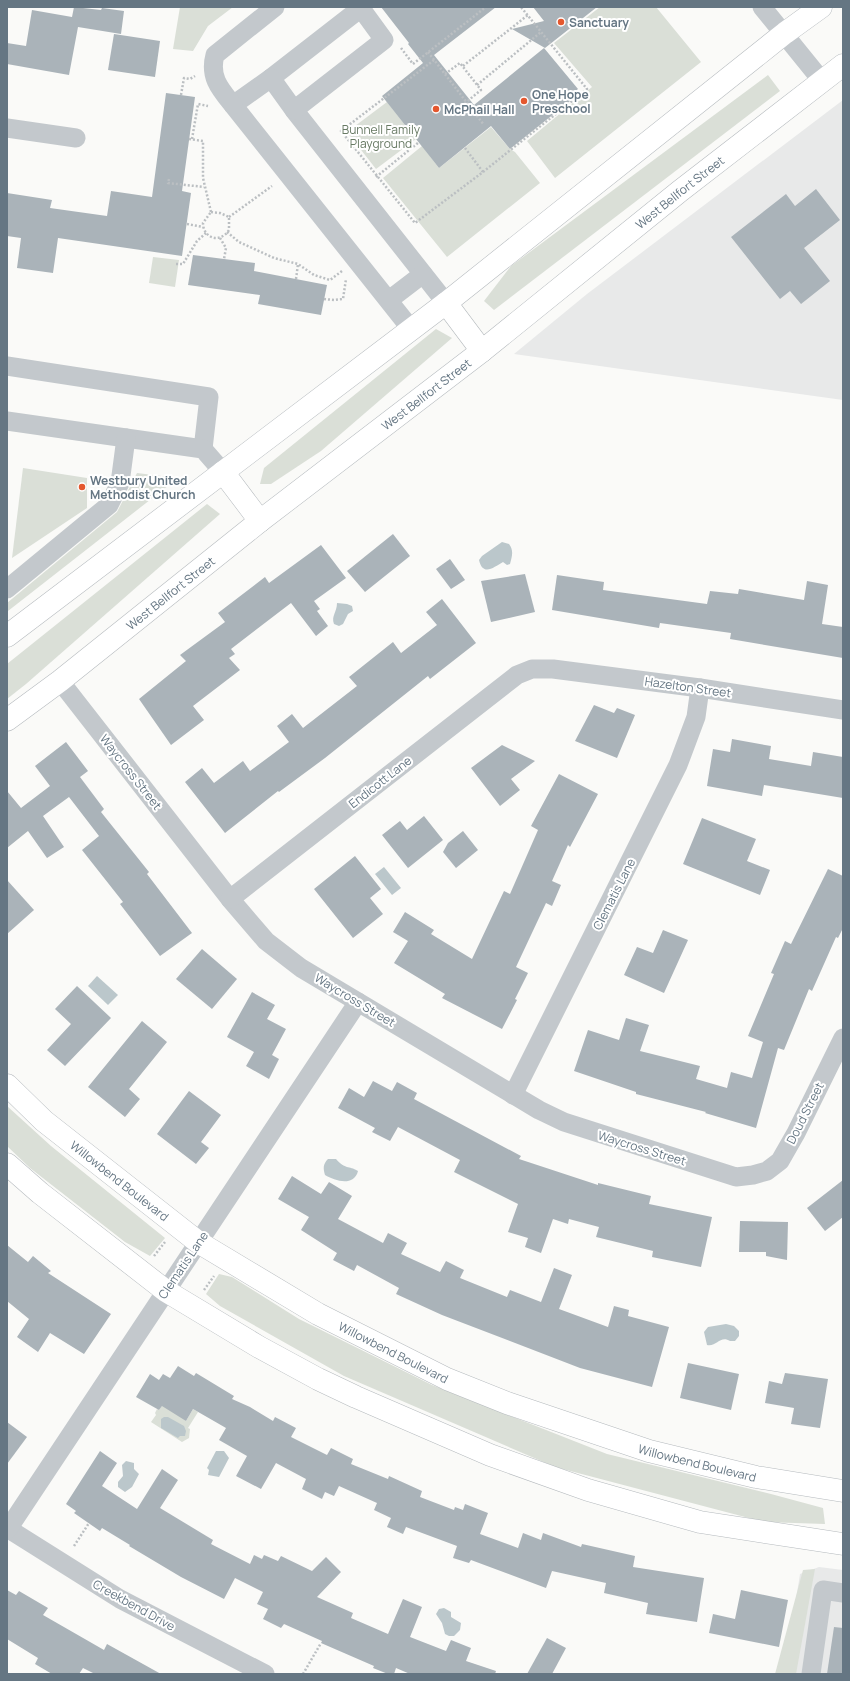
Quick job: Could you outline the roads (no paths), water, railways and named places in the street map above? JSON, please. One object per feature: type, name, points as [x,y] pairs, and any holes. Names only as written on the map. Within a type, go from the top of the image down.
[{"type":"main road","points":[[7,636],[446,303],[784,33],[821,7]]},
{"type":"main road","name":"West Bellfort Street","points":[[7,720],[60,681],[260,521],[482,351],[680,191],[843,65]]},
{"type":"main road","points":[[446,303],[482,351]]},
{"type":"main road","points":[[223,472],[260,521]]},
{"type":"main road","name":"Willowbend Boulevard","points":[[7,1085],[44,1121],[198,1242],[325,1317],[447,1379],[507,1403],[586,1431],[649,1450],[756,1477],[843,1491]]},
{"type":"main road","points":[[7,1164],[40,1193],[166,1290],[259,1346],[318,1379],[356,1397],[490,1455],[588,1490],[700,1522],[843,1544]]},
{"type":"street","points":[[276,7],[215,55],[212,67],[214,77],[221,90],[289,174],[353,264],[389,300],[411,329]]},
{"type":"street","points":[[235,108],[360,7],[384,40],[294,110]]},
{"type":"street","points":[[762,7],[822,81]]},
{"type":"street","points":[[271,78],[294,110],[446,303]]},
{"type":"street","points":[[7,128],[76,138]]},
{"type":"street","points":[[389,300],[423,274]]},
{"type":"street","points":[[7,366],[210,397],[203,449]]},
{"type":"street","points":[[7,421],[203,449],[223,472]]},
{"type":"street","points":[[7,589],[110,505],[120,483],[126,438]]},
{"type":"street","name":"Hazelton Street","points":[[532,668],[553,669],[700,688],[843,710]]},
{"type":"street","name":"Endicott Lane","points":[[230,899],[517,675],[532,668]]},
{"type":"street","name":"Waycross Street","points":[[60,681],[230,899],[266,941],[301,968],[539,1110],[580,1128],[736,1177],[753,1175]]},
{"type":"street","name":"Clematis Lane","points":[[513,1095],[678,765],[696,717],[700,688]]},
{"type":"street","name":"Clematis Lane","points":[[7,1528],[358,1002]]},
{"type":"street","name":"Doud Street","points":[[753,1175],[767,1171],[780,1161],[796,1133],[843,1038]]},
{"type":"street","name":"Creekbend Drive","points":[[7,1528],[120,1599],[265,1674]]},
{"type":"street","points":[[812,1674],[823,1590],[843,1593]]},
{"type":"street","points":[[843,1604],[843,1609]]},
{"type":"place","name":"Sanctuary","points":[[561,22]]},
{"type":"place","name":"One Hope Preschool","points":[[524,101]]},
{"type":"place","name":"McPhail Hall","points":[[436,109]]},
{"type":"place","name":"Westbury United Methodist Church","points":[[82,487]]},
{"type":"park label","name":"Bunnell Family Playground","points":[[381,136]]}]
